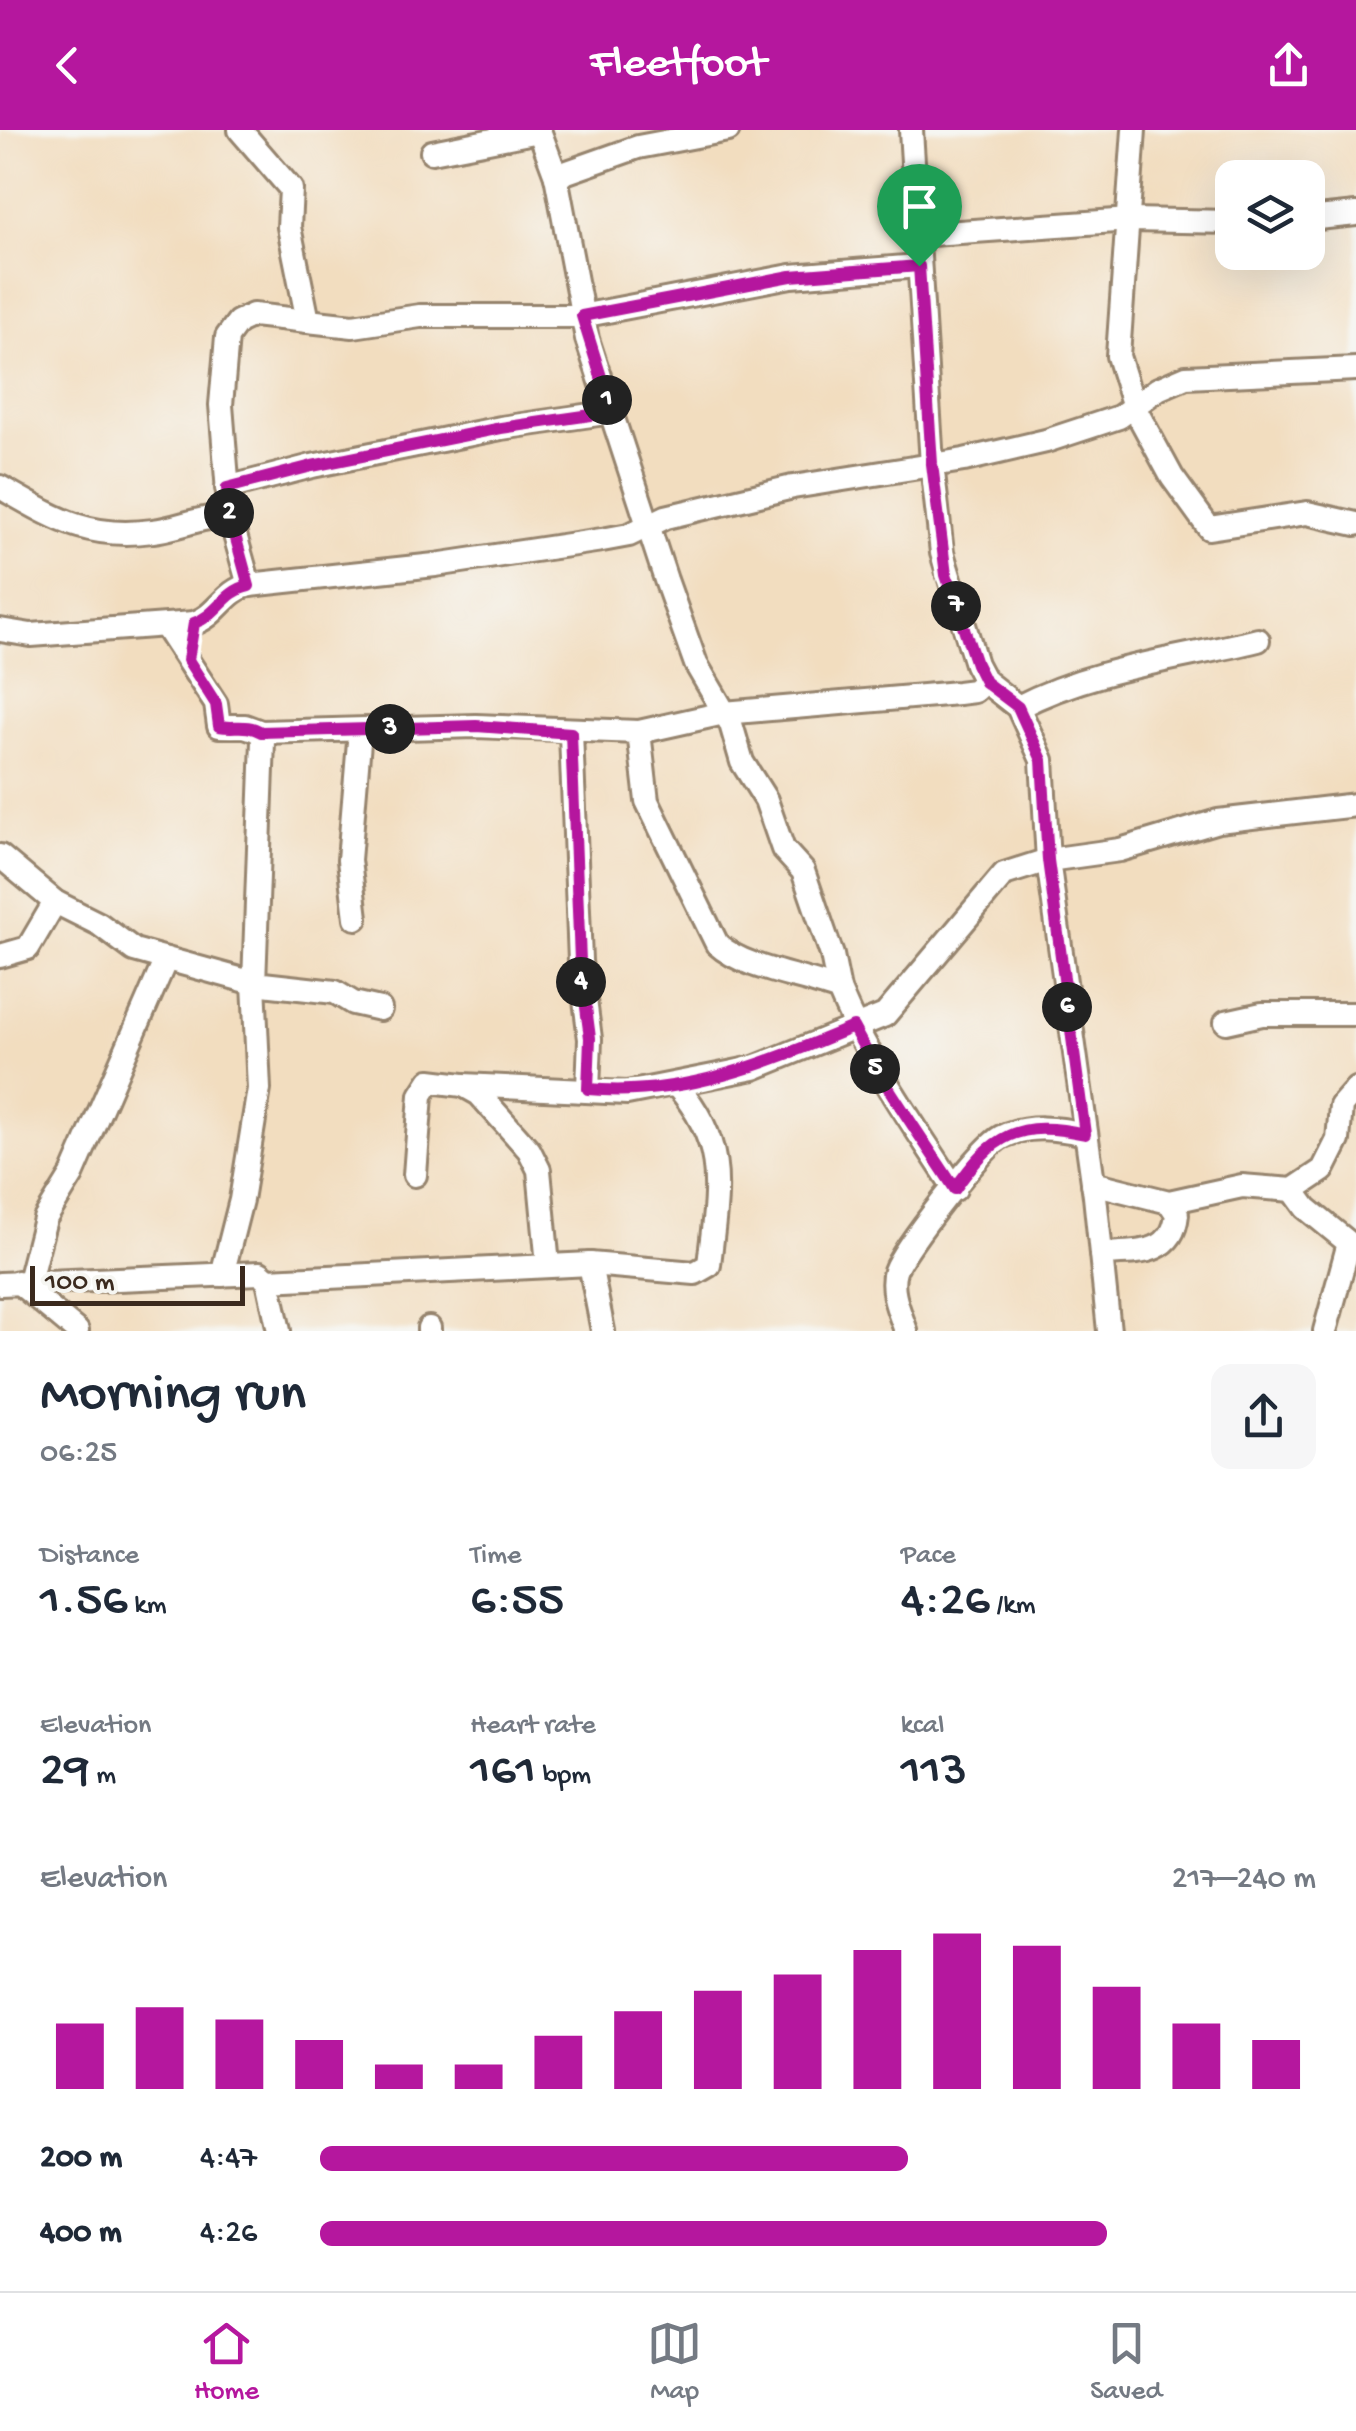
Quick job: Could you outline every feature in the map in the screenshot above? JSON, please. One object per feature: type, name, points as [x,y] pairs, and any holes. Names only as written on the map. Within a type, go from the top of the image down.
[{"type":"street","points":[[240,130],[291,189],[289,228],[308,320]]},
{"type":"street","points":[[556,176],[638,148],[728,130]]},
{"type":"street","points":[[911,130],[932,464],[946,575],[985,682],[1018,707],[1042,760],[1048,860],[1094,1183],[1109,1331]]},
{"type":"street","points":[[1134,130],[1118,356],[1134,407],[1172,477],[1208,528],[1307,512],[1356,524]]},
{"type":"street","points":[[432,152],[539,131],[556,176],[582,316],[696,664],[724,713],[742,762],[766,800],[783,849],[802,870],[853,1027],[893,1099],[913,1120],[955,1189]]},
{"type":"street","points":[[1325,218],[1356,214]]},
{"type":"street","points":[[917,235],[1130,220],[1215,222]]},
{"type":"street","points":[[249,586],[230,517],[221,405],[227,337],[238,322],[253,315],[353,326],[420,316],[582,316],[791,276],[919,266]]},
{"type":"street","points":[[0,630],[31,635],[194,623],[204,620],[233,589],[602,540],[628,535],[650,522],[793,487],[1046,441],[1100,425],[1186,377],[1356,369]]},
{"type":"street","points":[[227,488],[312,466],[501,428],[612,412]]},
{"type":"street","points":[[0,487],[70,526],[92,531],[151,532],[195,519],[230,517]]},
{"type":"street","points":[[188,660],[194,623]]},
{"type":"street","points":[[165,626],[216,704],[219,726],[246,726],[261,732],[476,726],[571,733],[640,732],[724,713],[958,694],[974,691],[985,682]]},
{"type":"street","points":[[1018,707],[1055,687],[1102,673],[1258,640]]},
{"type":"street","points":[[356,918],[348,860],[360,730]]},
{"type":"street","points":[[222,1275],[241,1200],[259,1089],[254,984],[261,732]]},
{"type":"street","points":[[640,732],[646,801],[717,944],[734,959],[794,973],[839,990]]},
{"type":"street","points":[[571,733],[580,961],[590,1038],[588,1089]]},
{"type":"street","points":[[415,1174],[421,1095],[430,1081],[464,1086],[627,1092],[677,1086],[754,1068],[886,1016],[902,1002],[1004,874],[1048,860],[1120,850],[1218,821],[1356,805]]},
{"type":"street","points":[[0,856],[55,902],[99,924],[134,950],[254,984],[335,992],[353,1003],[380,1008]]},
{"type":"street","points":[[0,956],[28,948],[55,902]]},
{"type":"street","points":[[10,1283],[72,1174],[166,959]]},
{"type":"street","points":[[1226,1022],[1262,1014],[1356,1014]]},
{"type":"street","points":[[464,1086],[500,1115],[534,1160],[548,1266]]},
{"type":"street","points":[[10,1283],[260,1274],[268,1280],[590,1264],[695,1273],[708,1265],[716,1211],[711,1134],[677,1086]]},
{"type":"street","points":[[1094,1183],[1169,1202],[1242,1186],[1293,1190],[1323,1170],[1338,1140],[1340,1106],[1356,1088]]},
{"type":"street","points":[[906,1331],[894,1292],[895,1272],[997,1138],[1019,1130],[1085,1134]]},
{"type":"street","points":[[1293,1190],[1306,1208],[1350,1243],[1324,1331]]},
{"type":"street","points":[[1101,1254],[1156,1250],[1170,1240],[1177,1214],[1169,1202]]},
{"type":"street","points":[[590,1264],[603,1331]]},
{"type":"street","points":[[268,1280],[279,1331]]},
{"type":"street","points":[[10,1283],[76,1331]]},
{"type":"route","points":[[919,266],[932,464],[946,575],[985,682],[1018,707],[1034,735],[1042,760],[1048,860],[1085,1134],[1040,1129],[1019,1130],[997,1138],[955,1189],[913,1120],[893,1099],[876,1072],[853,1027],[754,1068],[652,1090],[588,1089],[590,1038],[580,961],[571,733],[476,726],[261,732],[254,727],[224,727],[219,726],[216,704],[188,660],[194,623],[204,620],[233,589],[249,586],[236,526],[230,517],[227,488],[312,466],[501,428],[612,412],[582,316],[791,276],[919,266]]}]
